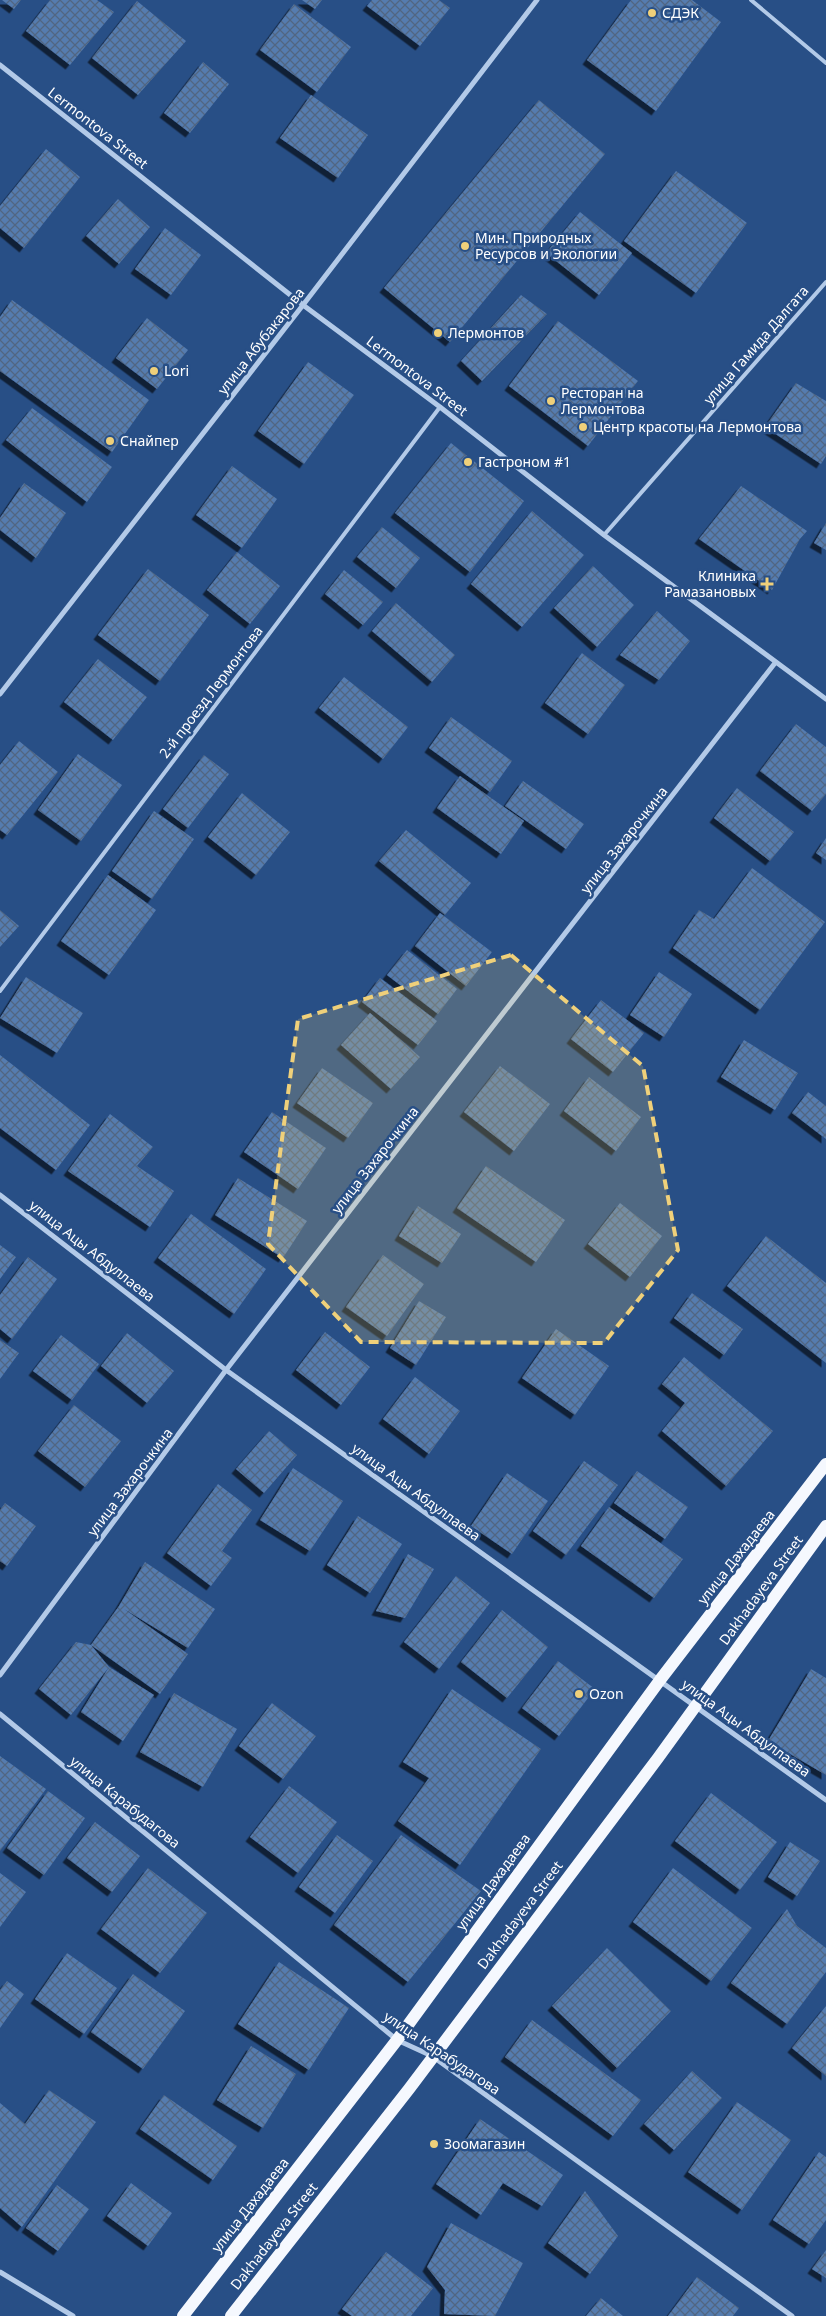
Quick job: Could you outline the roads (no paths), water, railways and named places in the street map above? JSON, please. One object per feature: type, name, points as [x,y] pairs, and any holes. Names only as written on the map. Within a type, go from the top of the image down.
[{"type":"main road","name":"улица Дахадаева","points":[[183,2316],[396,2040],[660,1680],[826,1464]]},
{"type":"main road","name":"Dakhadayeva Street","points":[[231,2316],[409,2089],[696,1706],[826,1526]]},
{"type":"street","name":"улица Абубакарова","points":[[0,694],[303,305],[537,0]]},
{"type":"street","name":"Lermontova Street","points":[[0,65],[303,305],[440,407],[604,535],[826,699]]},
{"type":"street","name":"улица Захарочкина","points":[[0,1676],[226,1370],[775,663]]},
{"type":"street","name":"улица Ацы Абдуллаева","points":[[0,1195],[226,1370],[826,1800]]},
{"type":"street","name":"улица Карабудагова","points":[[0,1714],[396,2040],[432,2056],[792,2316]]},
{"type":"street","points":[[0,2272],[73,2316]]},
{"type":"lane","points":[[751,0],[826,62]]},
{"type":"lane","name":"улица Гамида Далгата","points":[[604,535],[826,282]]},
{"type":"lane","name":"2-й проезд Лермонтова","points":[[0,991],[440,407]]},
{"type":"place","name":"СДЭК","points":[[652,13]]},
{"type":"place","name":"Мин. Природных Ресурсов и Экологии","points":[[465,246]]},
{"type":"place","name":"Лермонтов","points":[[438,333]]},
{"type":"place","name":"Lori","points":[[154,371]]},
{"type":"place","name":"Ресторан на Лермонтова","points":[[551,401]]},
{"type":"place","name":"Центр красоты на Лермонтова","points":[[583,427]]},
{"type":"place","name":"Снайпер","points":[[110,441]]},
{"type":"place","name":"Гастроном #1","points":[[468,462]]},
{"type":"place","name":"Клиника Рамазановых","points":[[767,584]]},
{"type":"place","name":"Ozon","points":[[579,1694]]},
{"type":"place","name":"Зоомагазин","points":[[434,2144]]}]
